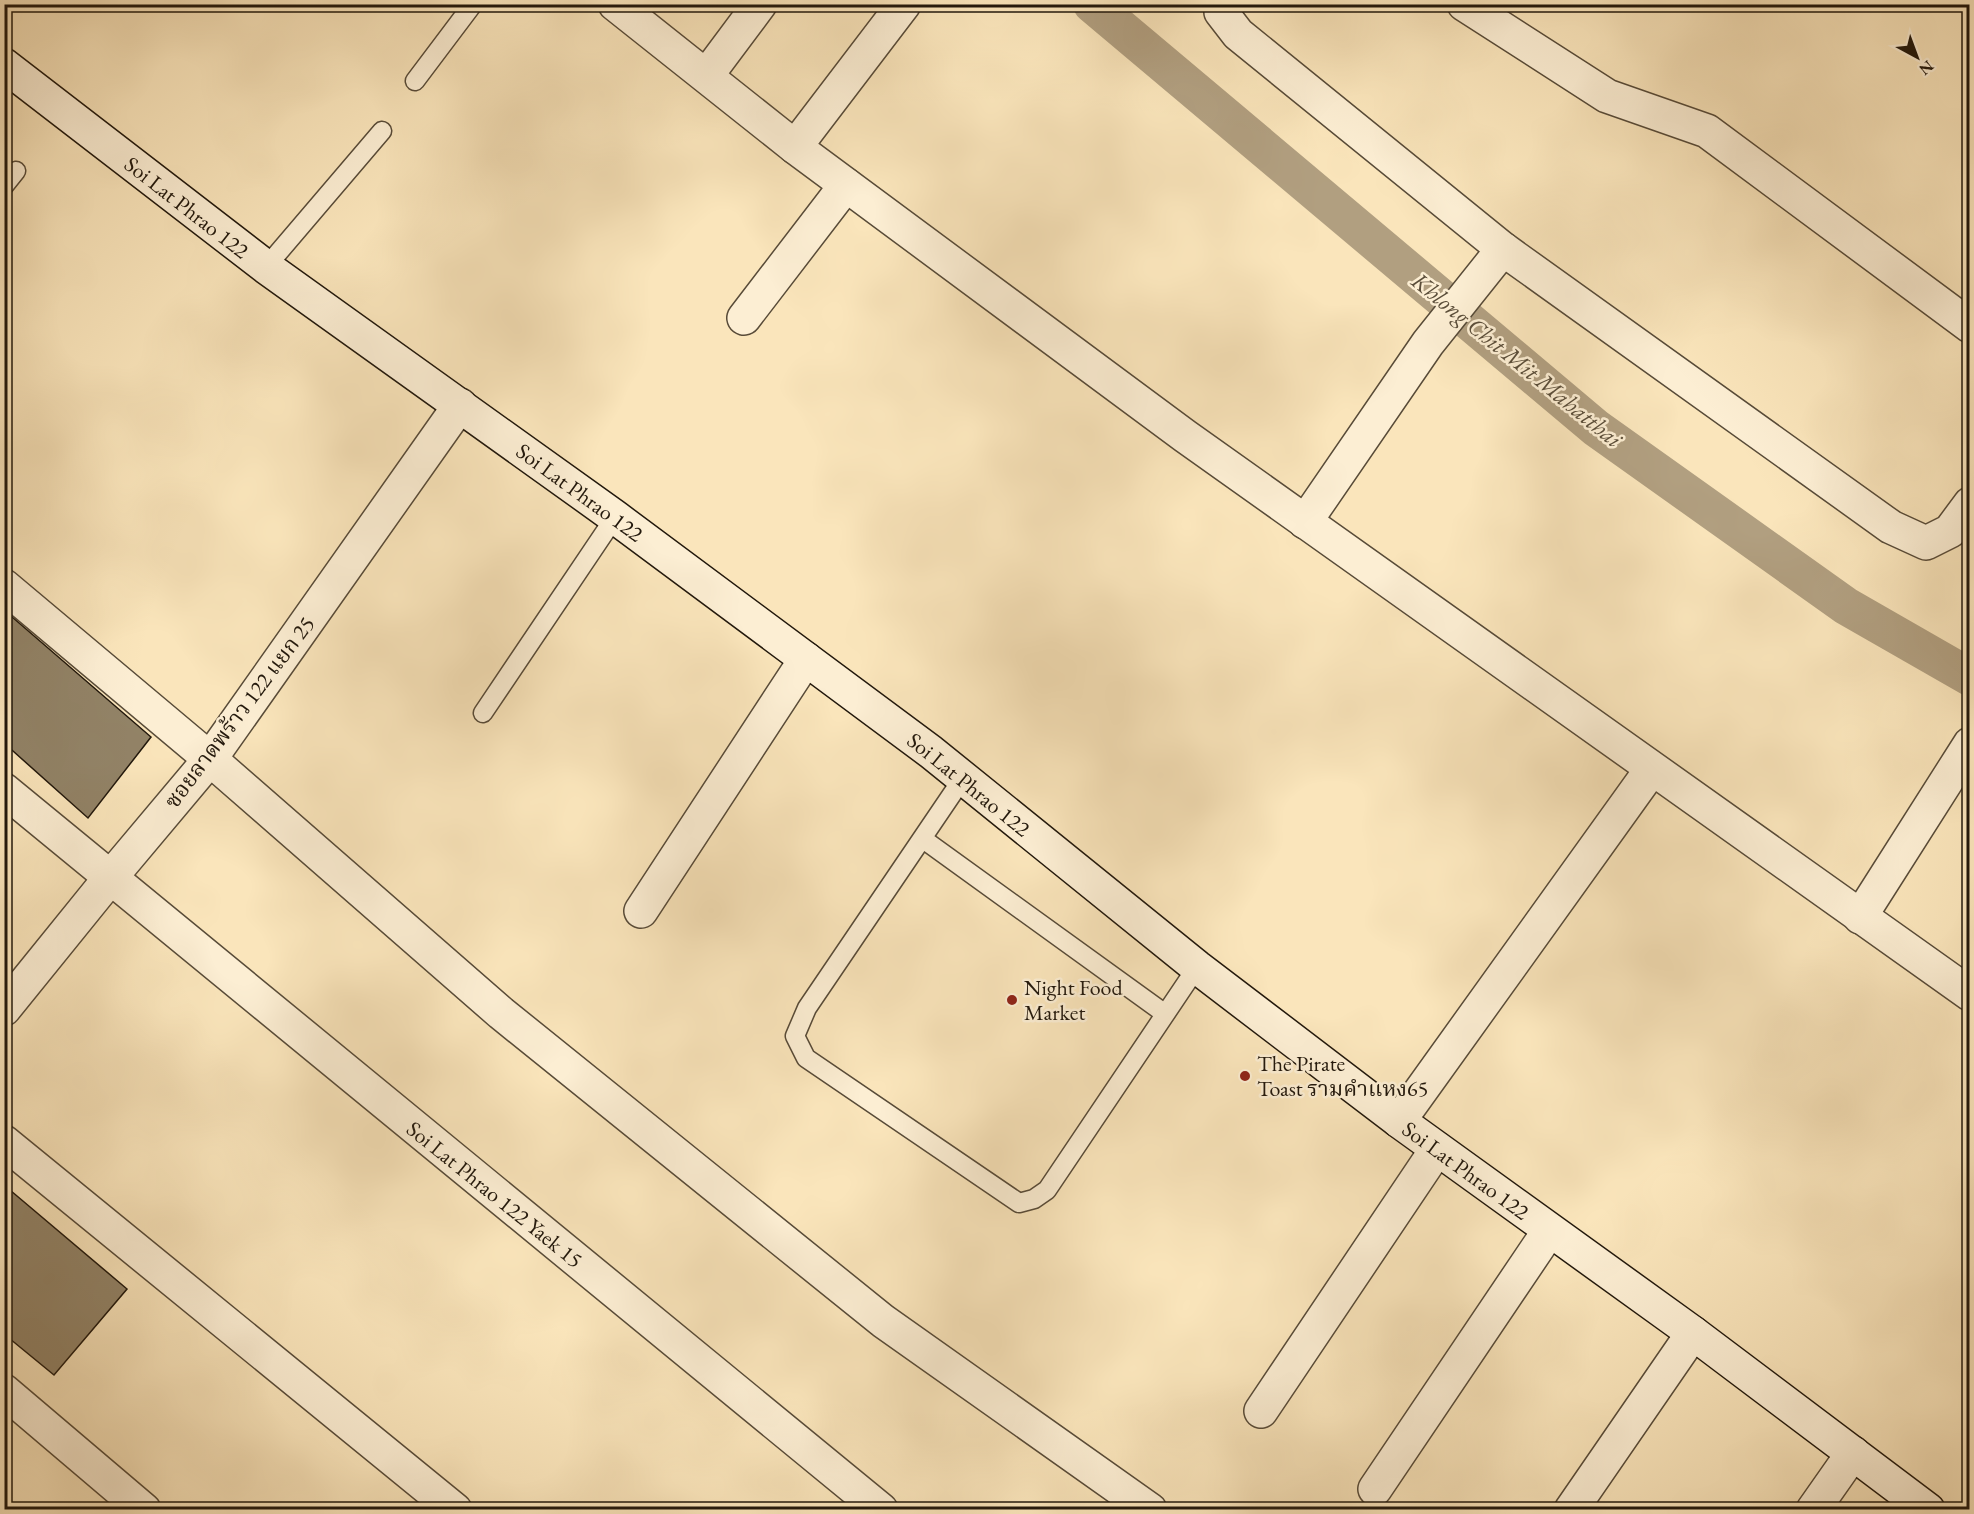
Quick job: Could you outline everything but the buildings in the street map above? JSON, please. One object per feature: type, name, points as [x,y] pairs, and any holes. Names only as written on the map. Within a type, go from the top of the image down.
[{"type":"street","points":[[707,75],[760,4]]},
{"type":"street","points":[[795,147],[904,4]]},
{"type":"street","points":[[1221,4],[1221,12],[1238,34],[1503,249],[1891,526],[1926,543],[1950,531],[1970,504]]},
{"type":"street","points":[[1464,4],[1607,96],[1707,131],[1970,326]]},
{"type":"street","points":[[618,6],[795,147],[1305,522],[1970,994]]},
{"type":"street","name":"Soi Lat Phrao 122","points":[[4,65],[266,267],[615,517],[806,659],[963,778],[1197,968],[1399,1121],[1693,1334],[1928,1509]]},
{"type":"street","points":[[744,318],[846,185]]},
{"type":"street","points":[[1305,522],[1428,343],[1503,249]]},
{"type":"street","name":"ซอยลาดพร้าว 122 แยก 25","points":[[4,1009],[210,759],[460,405]]},
{"type":"street","points":[[4,586],[210,759],[501,1012],[873,1313],[1150,1509]]},
{"type":"street","points":[[641,911],[806,659]]},
{"type":"street","points":[[1860,917],[1970,744]]},
{"type":"street","points":[[1399,1121],[1652,770]]},
{"type":"street","name":"Soi Lat Phrao 122 Yaek 15","points":[[4,790],[881,1509]]},
{"type":"street","points":[[4,1142],[455,1509]]},
{"type":"street","points":[[1261,1411],[1437,1149]]},
{"type":"street","points":[[1375,1489],[1549,1231]]},
{"type":"street","points":[[1571,1509],[1693,1334]]},
{"type":"street","points":[[4,1391],[144,1509]]},
{"type":"street","points":[[1813,1509],[1852,1453]]},
{"type":"lane","points":[[415,81],[473,4]]},
{"type":"lane","points":[[266,267],[382,130]]},
{"type":"lane","points":[[4,186],[16,171]]},
{"type":"lane","points":[[483,713],[615,517]]},
{"type":"lane","points":[[963,778],[807,1008],[795,1036],[806,1058],[1019,1203],[1034,1199],[1047,1190],[1164,1013],[1197,968]]},
{"type":"lane","points":[[923,839],[1164,1013]]},
{"type":"waterway","name":"Khlong Chit Mit Mahatthai","points":[[1092,4],[1596,428],[1846,606],[1970,677]]},
{"type":"place","name":"Night Food Market","points":[[1012,1000]]},
{"type":"place","name":"The Pirate Toast รามคำแหง65","points":[[1245,1076]]}]
